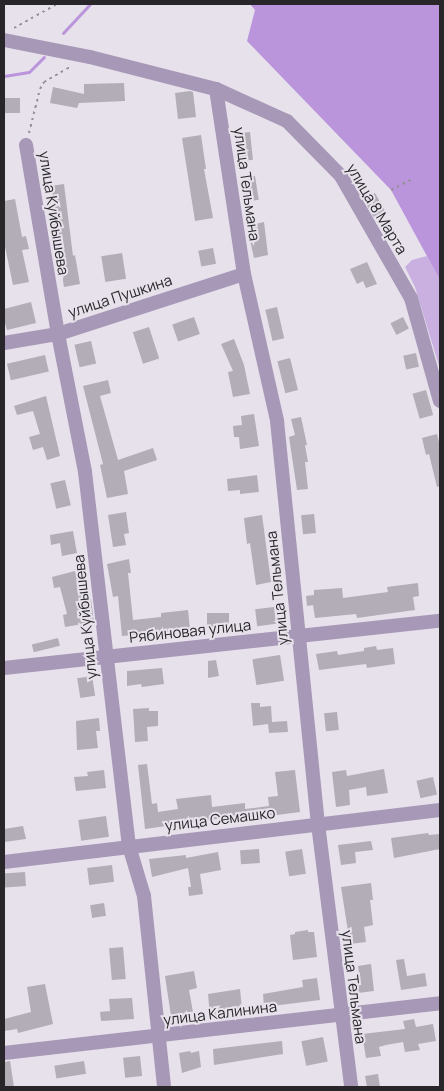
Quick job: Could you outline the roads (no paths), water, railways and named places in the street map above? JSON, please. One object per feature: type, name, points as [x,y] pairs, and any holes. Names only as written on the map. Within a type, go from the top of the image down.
[{"type":"street","points":[[8,35],[216,89]]},
{"type":"street","name":"улица Тельмана","points":[[216,89],[244,274],[277,421],[318,824],[351,1087]]},
{"type":"street","name":"улица 8 Марта","points":[[216,89],[287,121],[341,176],[411,298],[440,401]]},
{"type":"street","name":"улица Куйбышева","points":[[26,145],[58,334],[85,472],[129,846],[144,896],[164,1087]]},
{"type":"street","name":"улица Пушкина","points":[[4,343],[58,334],[244,274]]},
{"type":"street","name":"Рябиновая улица","points":[[4,668],[106,655],[440,621]]},
{"type":"street","name":"улица Семашко","points":[[4,862],[440,810]]},
{"type":"street","name":"улица Калинина","points":[[4,1053],[440,1002]]},
{"type":"waterway","points":[[63,33],[90,4]]},
{"type":"waterway","points":[[4,76],[29,72],[44,57]]}]
